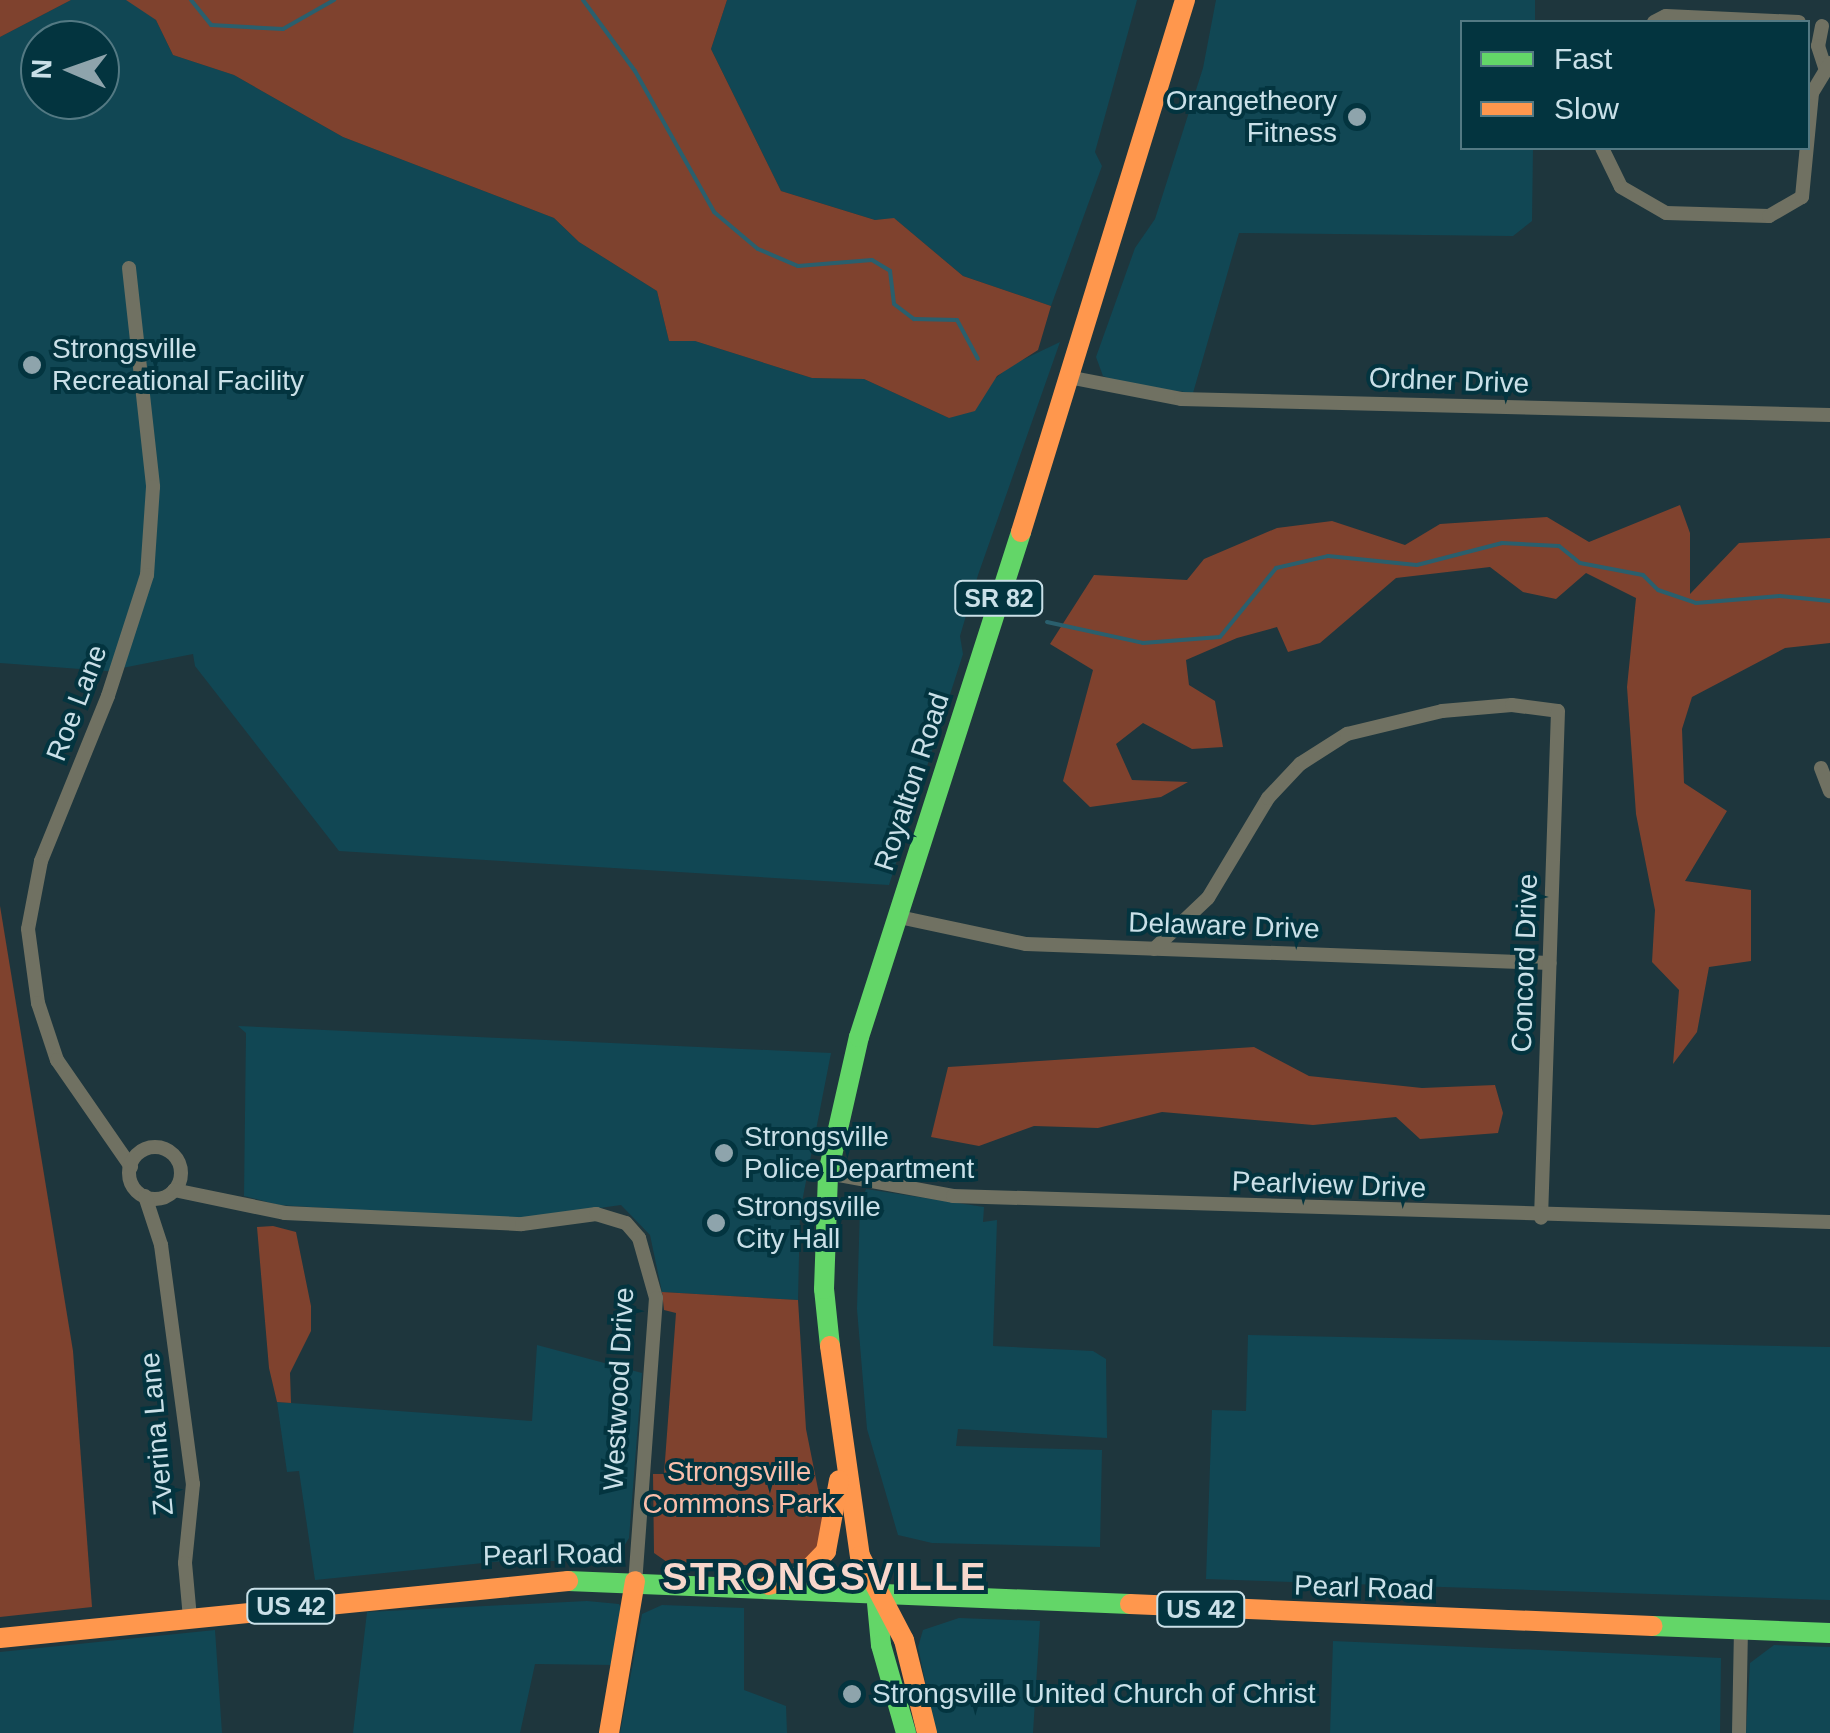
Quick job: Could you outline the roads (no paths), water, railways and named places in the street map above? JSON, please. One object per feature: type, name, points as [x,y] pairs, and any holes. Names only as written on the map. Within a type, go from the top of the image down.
[{"type":"main road","name":"Royalton Road","points":[[927,1733],[904,1640],[876,1596],[860,1556],[842,1453],[824,1289],[828,1173],[843,1091],[1185,0]]},
{"type":"main road","points":[[754,1589],[804,1574],[826,1551],[842,1453]]},
{"type":"main road","name":"Pearl Road","points":[[0,1638],[470,1585],[635,1581],[876,1596],[1830,1633]]},
{"type":"main road","name":"Westwood Drive","points":[[609,1733],[635,1581]]},
{"type":"main road","name":"Royalton Road","points":[[876,1596],[881,1644],[906,1733]]},
{"type":"street","points":[[1810,114],[1812,93],[1827,65],[1818,46],[1820,26]]},
{"type":"street","points":[[1603,150],[1622,187],[1666,213],[1769,216],[1802,197],[1807,150]]},
{"type":"street","name":"Roe Lane","points":[[130,268],[153,487],[147,575],[110,690],[41,861],[28,929],[38,1002],[57,1060],[110,1132],[130,1168]]},
{"type":"street","name":"Ordner Drive","points":[[1068,378],[1182,398],[1830,415]]},
{"type":"street","name":"Concord Drive","points":[[1154,949],[1208,898],[1268,798],[1300,764],[1347,734],[1442,711],[1512,706],[1558,711],[1541,1218]]},
{"type":"street","points":[[1821,768],[1830,791]]},
{"type":"street","name":"Delaware Drive","points":[[899,918],[1026,944],[1550,963]]},
{"type":"street","points":[[110,1132],[173,1154],[180,1170],[172,1192],[145,1196],[134,1186],[130,1168],[152,1147]]},
{"type":"street","name":"Westwood Drive","points":[[180,1170],[221,1198]]},
{"type":"street","name":"Pearlview Drive","points":[[828,1173],[953,1196],[1541,1218],[1830,1222]]},
{"type":"street","name":"Westwood Drive","points":[[172,1192],[285,1212],[376,1218],[522,1224],[596,1214],[632,1228],[656,1298],[635,1581]]},
{"type":"street","name":"Zverina Lane","points":[[162,1245],[172,1192]]},
{"type":"street","name":"Zverina Lane","points":[[145,1196],[162,1245],[193,1484],[185,1563],[190,1618]]},
{"type":"street","points":[[1739,1733],[1741,1630]]},
{"type":"waterway","points":[[191,0],[211,25],[283,29],[334,0]]},
{"type":"waterway","points":[[583,0],[635,71],[714,212],[758,249],[798,266],[872,260],[890,271],[894,304],[914,319],[957,320],[978,359]]},
{"type":"waterway","points":[[1047,622],[1143,643],[1220,637],[1276,568],[1328,556],[1417,565],[1502,543],[1559,546],[1580,563],[1643,575],[1658,590],[1696,603],[1780,596],[1830,601]]},
{"type":"place","name":"Orangetheory Fitness","points":[[1357,117]]},
{"type":"place","name":"Strongsville Recreational Facility","points":[[32,365]]},
{"type":"place","name":"Strongsville Police Department","points":[[724,1153]]},
{"type":"place","name":"Strongsville City Hall","points":[[716,1223]]},
{"type":"place","name":"Strongsville United Church of Christ","points":[[852,1694]]},
{"type":"district","name":"STRONGSVILLE","points":[[825,1578]]},
{"type":"park label","name":"Strongsville Commons Park","points":[[739,1488]]}]
